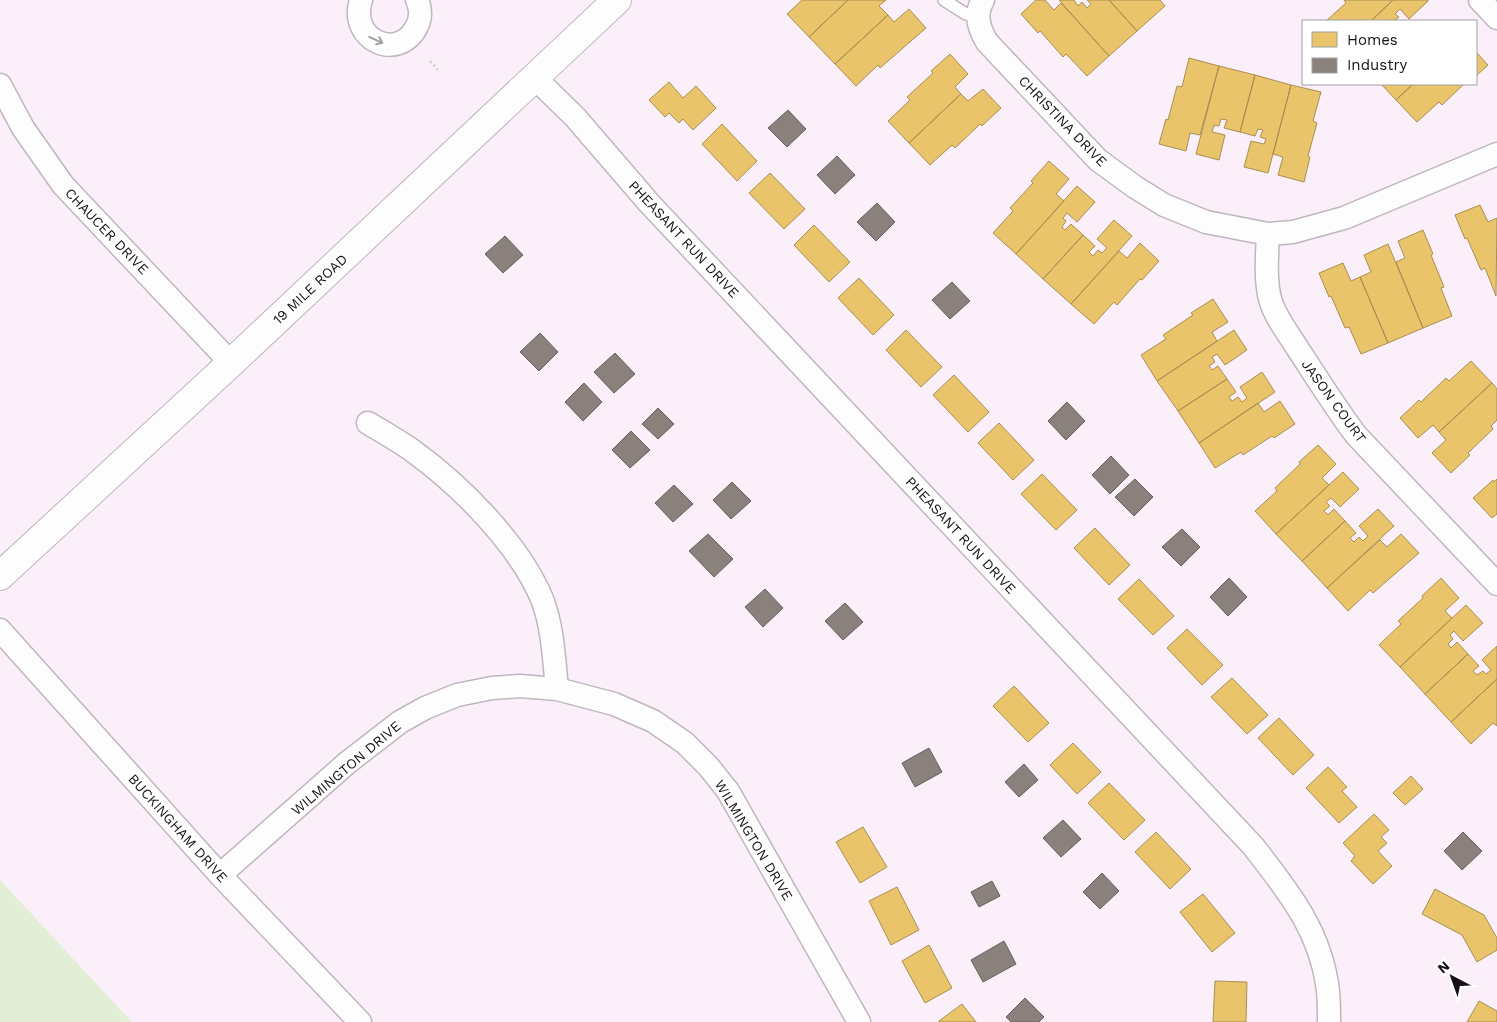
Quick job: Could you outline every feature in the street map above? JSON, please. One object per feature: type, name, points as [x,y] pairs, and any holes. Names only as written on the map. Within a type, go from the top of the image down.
[{"type":"street","points":[[361,0],[358,10],[362,29],[368,37],[376,42],[386,44],[396,44],[406,40],[413,33],[418,24],[420,13],[417,0]]},
{"type":"street","name":"19 MILE ROAD","points":[[0,576],[231,363],[617,0]]},
{"type":"street","points":[[1480,0],[1497,18]]},
{"type":"street","name":"CHRISTINA DRIVE","points":[[980,8],[980,31],[988,42],[1098,160],[1164,205],[1206,222],[1268,234],[1293,232],[1344,218],[1497,154]]},
{"type":"street","name":"PHEASANT RUN DRIVE","points":[[535,78],[575,117],[649,203],[1253,846],[1296,903],[1312,933],[1322,963],[1328,991],[1329,1022]]},
{"type":"street","name":"CHAUCER DRIVE","points":[[0,85],[23,128],[63,185],[231,363]]},
{"type":"street","name":"JASON COURT","points":[[1268,234],[1266,272],[1270,299],[1279,319],[1340,414],[1356,434],[1497,584]]},
{"type":"street","points":[[368,423],[413,451],[450,482],[494,526],[523,564],[542,600],[551,634],[557,689]]},
{"type":"street","name":"BUCKINGHAM DRIVE","points":[[0,630],[220,875],[360,1022]]},
{"type":"street","name":"WILMINGTON DRIVE","points":[[220,875],[348,763],[400,722],[425,708],[457,695],[492,688],[520,686],[557,689],[614,704],[653,722],[685,743],[708,766],[728,791],[859,1022]]},
{"type":"lane","points":[[944,0],[966,14],[980,8]]},
{"type":"path","points":[[430,61],[438,70]]},
{"type":"green space","points":[[0,880],[132,1022],[0,1022]]},
{"type":"building: Homes","points":[[802,0],[848,0],[809,37],[787,14]]},
{"type":"building: Homes","points":[[848,0],[886,0],[879,6],[888,15],[835,64],[809,37]]},
{"type":"building: Homes","points":[[1036,0],[1045,0],[1054,10],[1061,3],[1109,56],[1087,76],[1066,54],[1063,57],[1040,31],[1038,33],[1021,14]]},
{"type":"building: Homes","points":[[1059,0],[1074,0],[1078,6],[1082,2],[1087,8],[1091,4],[1087,0],[1109,0],[1137,31],[1109,56]]},
{"type":"building: Homes","points":[[1109,0],[1160,0],[1165,6],[1137,31]]},
{"type":"building: Homes","points":[[1344,0],[1393,0],[1372,20],[1327,20],[1346,3]]},
{"type":"building: Homes","points":[[1393,0],[1428,0],[1409,19],[1400,9],[1395,14],[1399,17],[1395,20],[1372,20]]},
{"type":"building: Homes","points":[[909,9],[926,28],[880,68],[878,65],[856,86],[835,64],[888,15],[894,22]]},
{"type":"building: Homes","points":[[1477,53],[1488,65],[1477,75]]},
{"type":"building: Homes","points":[[950,54],[968,74],[955,87],[961,94],[909,143],[888,121],[910,100],[907,97],[933,73],[931,71]]},
{"type":"building: Homes","points":[[1189,58],[1219,66],[1200,135],[1190,133],[1186,151],[1159,144],[1177,86],[1182,87]]},
{"type":"building: Homes","points":[[1219,66],[1255,75],[1240,132],[1224,128],[1227,120],[1221,119],[1219,126],[1214,125],[1212,132],[1225,135],[1219,160],[1196,154]]},
{"type":"building: Homes","points":[[1255,75],[1291,85],[1268,173],[1244,167],[1251,141],[1264,144],[1266,139],[1260,137],[1263,130],[1258,129],[1255,136],[1240,132]]},
{"type":"building: Homes","points":[[669,82],[683,98],[696,86],[716,108],[693,130],[683,119],[679,123],[669,113],[665,117],[649,100]]},
{"type":"building: Homes","points":[[1291,85],[1321,92],[1313,121],[1317,123],[1308,156],[1310,157],[1304,182],[1278,175],[1283,157],[1273,154]]},
{"type":"building: Homes","points":[[1382,85],[1412,85],[1396,100]]},
{"type":"building: Homes","points":[[1412,85],[1463,85],[1442,105],[1439,102],[1417,122],[1396,100]]},
{"type":"building: Homes","points":[[983,89],[1001,108],[982,126],[980,124],[955,148],[952,145],[930,165],[909,143],[961,94],[968,101]]},
{"type":"building: Homes","points":[[722,124],[757,161],[737,181],[702,144]]},
{"type":"building: Homes","points":[[1049,161],[1069,179],[1056,194],[1064,201],[1016,254],[993,233],[1013,211],[1010,208],[1033,183],[1031,181]]},
{"type":"building: Homes","points":[[770,173],[805,209],[784,229],[749,193]]},
{"type":"building: Homes","points":[[1077,186],[1095,202],[1077,222],[1067,213],[1063,218],[1066,221],[1062,227],[1065,230],[1071,224],[1083,235],[1043,279],[1016,254]]},
{"type":"building: Homes","points":[[1480,205],[1488,222],[1497,218],[1496,296],[1485,268],[1481,270],[1455,215]]},
{"type":"building: Homes","points":[[1114,220],[1132,236],[1071,304],[1043,279],[1083,235],[1095,246],[1089,252],[1093,256],[1098,250],[1102,253],[1107,248],[1097,239]]},
{"type":"building: Homes","points":[[814,225],[850,262],[829,282],[794,245]]},
{"type":"building: Homes","points":[[1423,230],[1433,254],[1431,255],[1444,287],[1441,288],[1452,316],[1423,328],[1396,262],[1405,258],[1398,241]]},
{"type":"building: Homes","points":[[1140,243],[1159,261],[1117,305],[1114,302],[1094,324],[1071,304],[1119,251],[1127,258]]},
{"type":"building: Homes","points":[[1388,244],[1423,328],[1388,343],[1360,277],[1371,272],[1364,255]]},
{"type":"building: Homes","points":[[1343,263],[1351,281],[1360,277],[1388,343],[1361,354],[1349,327],[1345,328],[1319,273]]},
{"type":"building: Homes","points":[[859,278],[894,315],[873,335],[838,298]]},
{"type":"building: Homes","points":[[1213,299],[1228,322],[1212,332],[1217,341],[1157,381],[1141,355],[1166,339],[1163,335]]},
{"type":"building: Homes","points":[[906,330],[942,367],[921,387],[886,350]]},
{"type":"building: Homes","points":[[1234,330],[1247,350],[1225,365],[1217,354],[1212,357],[1215,362],[1209,366],[1212,370],[1218,366],[1227,379],[1178,411],[1157,381]]},
{"type":"building: Homes","points":[[1471,361],[1492,383],[1439,432],[1433,425],[1418,438],[1400,418],[1419,400],[1421,402],[1446,378],[1449,381]]},
{"type":"building: Homes","points":[[1262,372],[1275,392],[1199,443],[1178,411],[1227,379],[1236,392],[1229,397],[1232,401],[1238,397],[1242,402],[1247,398],[1240,387]]},
{"type":"building: Homes","points":[[954,375],[989,412],[968,432],[933,395]]},
{"type":"building: Homes","points":[[1492,383],[1497,389],[1497,420],[1491,426],[1493,429],[1468,453],[1470,455],[1451,473],[1432,453],[1446,440],[1439,432]]},
{"type":"building: Homes","points":[[1280,401],[1295,424],[1274,438],[1272,436],[1243,455],[1241,452],[1215,468],[1199,443],[1258,403],[1264,412]]},
{"type":"building: Homes","points":[[999,423],[1034,460],[1013,480],[978,443]]},
{"type":"building: Homes","points":[[1318,445],[1336,464],[1322,478],[1329,485],[1276,534],[1255,511],[1277,491],[1275,488]]},
{"type":"building: Homes","points":[[1343,472],[1359,489],[1340,507],[1331,498],[1326,502],[1330,506],[1324,511],[1328,515],[1334,509],[1345,521],[1302,561],[1276,534]]},
{"type":"building: Homes","points":[[1042,474],[1077,510],[1056,530],[1021,494]]},
{"type":"building: Homes","points":[[1497,479],[1497,514],[1492,518],[1473,498],[1493,480],[1494,482]]},
{"type":"building: Homes","points":[[1378,509],[1394,526],[1327,588],[1302,561],[1345,521],[1356,533],[1350,538],[1354,542],[1359,537],[1363,541],[1368,536],[1359,526]]},
{"type":"building: Homes","points":[[1095,528],[1130,565],[1109,585],[1074,548]]},
{"type":"building: Homes","points":[[1401,534],[1419,553],[1373,593],[1370,590],[1348,611],[1327,588],[1380,540],[1387,547]]},
{"type":"building: Homes","points":[[1441,578],[1459,598],[1445,611],[1452,618],[1400,667],[1379,645],[1401,624],[1398,621]]},
{"type":"building: Homes","points":[[1139,579],[1174,616],[1153,635],[1118,599]]},
{"type":"building: Homes","points":[[1466,605],[1483,623],[1463,641],[1454,631],[1450,635],[1453,639],[1448,644],[1451,648],[1457,642],[1468,654],[1425,694],[1400,667]]},
{"type":"building: Homes","points":[[1187,629],[1223,665],[1202,685],[1167,648]]},
{"type":"building: Homes","points":[[1497,646],[1497,679],[1451,722],[1425,694],[1468,654],[1479,666],[1473,671],[1477,675],[1483,671],[1486,674],[1491,670],[1482,660]]},
{"type":"building: Homes","points":[[1232,678],[1268,715],[1247,734],[1211,697]]},
{"type":"building: Homes","points":[[1497,679],[1497,726],[1493,723],[1471,744],[1451,722]]},
{"type":"building: Homes","points":[[1014,686],[1049,723],[1028,742],[993,706]]},
{"type":"building: Homes","points":[[1279,718],[1314,755],[1293,775],[1258,738]]},
{"type":"building: Homes","points":[[1073,743],[1101,772],[1077,794],[1050,765]]},
{"type":"building: Homes","points":[[1328,767],[1347,787],[1342,791],[1357,807],[1339,823],[1306,788]]},
{"type":"building: Homes","points":[[1411,776],[1423,789],[1405,805],[1393,793]]},
{"type":"building: Homes","points":[[1109,783],[1145,820],[1124,840],[1088,803]]},
{"type":"building: Homes","points":[[1374,814],[1389,830],[1381,837],[1387,843],[1378,851],[1392,866],[1373,884],[1351,861],[1355,856],[1343,843]]},
{"type":"building: Homes","points":[[863,827],[887,867],[860,883],[836,842]]},
{"type":"building: Homes","points":[[1156,832],[1191,869],[1170,889],[1135,852]]},
{"type":"building: Homes","points":[[897,887],[919,930],[891,945],[869,901]]},
{"type":"building: Homes","points":[[1435,889],[1484,915],[1497,938],[1497,950],[1477,962],[1462,935],[1422,914]]},
{"type":"building: Homes","points":[[1203,894],[1235,933],[1212,952],[1180,912]]},
{"type":"building: Homes","points":[[929,945],[952,988],[925,1003],[902,961]]},
{"type":"building: Homes","points":[[1215,981],[1247,982],[1246,1022],[1213,1022]]},
{"type":"building: Homes","points":[[1479,1001],[1497,1011],[1497,1022],[1467,1022]]},
{"type":"building: Homes","points":[[962,1004],[976,1022],[939,1022],[939,1021]]},
{"type":"building: Industry","points":[[788,110],[806,129],[787,147],[768,128]]},
{"type":"building: Industry","points":[[837,156],[855,175],[835,194],[817,175]]},
{"type":"building: Industry","points":[[877,203],[895,222],[876,241],[857,222]]},
{"type":"building: Industry","points":[[505,236],[523,255],[503,273],[485,254]]},
{"type":"building: Industry","points":[[952,282],[970,301],[950,319],[932,300]]},
{"type":"building: Industry","points":[[540,333],[558,352],[539,371],[520,352]]},
{"type":"building: Industry","points":[[615,353],[635,374],[614,393],[594,372]]},
{"type":"building: Industry","points":[[584,383],[602,402],[583,421],[565,402]]},
{"type":"building: Industry","points":[[1067,402],[1085,421],[1066,440],[1048,421]]},
{"type":"building: Industry","points":[[658,408],[674,424],[658,439],[642,424]]},
{"type":"building: Industry","points":[[631,431],[650,450],[630,468],[612,450]]},
{"type":"building: Industry","points":[[1111,456],[1129,475],[1110,494],[1092,475]]},
{"type":"building: Industry","points":[[1135,479],[1153,497],[1134,516],[1115,497]]},
{"type":"building: Industry","points":[[732,482],[751,501],[731,519],[713,500]]},
{"type":"building: Industry","points":[[674,485],[693,504],[673,522],[655,503]]},
{"type":"building: Industry","points":[[1182,529],[1200,547],[1181,566],[1162,547]]},
{"type":"building: Industry","points":[[708,534],[733,559],[714,577],[689,551]]},
{"type":"building: Industry","points":[[1229,578],[1247,597],[1228,616],[1210,597]]},
{"type":"building: Industry","points":[[765,589],[783,608],[763,627],[745,607]]},
{"type":"building: Industry","points":[[845,603],[863,622],[843,640],[825,621]]},
{"type":"building: Industry","points":[[929,748],[942,772],[915,787],[902,763]]},
{"type":"building: Industry","points":[[1024,764],[1038,780],[1019,797],[1005,782]]},
{"type":"building: Industry","points":[[1063,820],[1081,839],[1061,857],[1043,838]]},
{"type":"building: Industry","points":[[1463,832],[1482,851],[1462,870],[1444,851]]},
{"type":"building: Industry","points":[[1102,873],[1119,891],[1100,909],[1083,892]]},
{"type":"building: Industry","points":[[992,881],[1000,896],[979,907],[971,892]]},
{"type":"building: Industry","points":[[1004,941],[1016,964],[983,982],[971,960]]},
{"type":"building: Industry","points":[[1025,998],[1044,1017],[1039,1022],[1011,1022],[1006,1017]]}]
